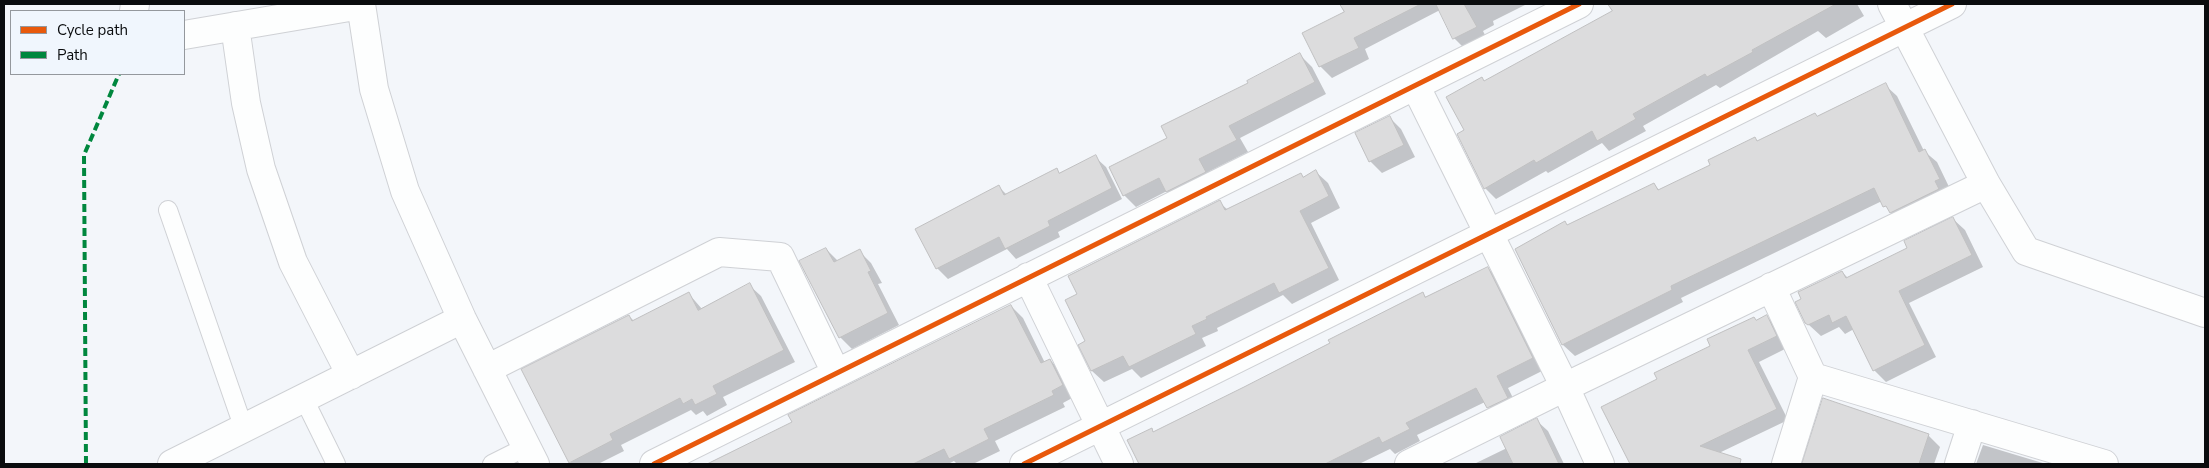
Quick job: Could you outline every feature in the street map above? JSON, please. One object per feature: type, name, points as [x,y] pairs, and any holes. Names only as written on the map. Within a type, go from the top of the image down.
[{"type":"street","points":[[654,464],[1028,277],[1416,87],[1579,4]]},
{"type":"street","points":[[1024,464],[1488,234],[1898,15],[1952,4]]},
{"type":"street","points":[[185,34],[361,5],[374,89],[405,192],[462,319],[531,456]]},
{"type":"street","points":[[1898,15],[1986,184],[2026,251],[2205,313]]},
{"type":"street","points":[[235,26],[246,103],[261,169],[293,262],[351,375]]},
{"type":"street","points":[[1416,87],[1565,387],[1600,464]]},
{"type":"street","points":[[1410,464],[1986,184]]},
{"type":"street","points":[[487,369],[719,252],[780,257],[836,373]]},
{"type":"street","points":[[1028,277],[1119,464]]},
{"type":"street","points":[[1771,287],[1813,377],[1786,464]]},
{"type":"street","points":[[172,464],[462,319]]},
{"type":"street","points":[[1813,377],[2104,464]]},
{"type":"street","points":[[1959,464],[1972,424]]},
{"type":"lane","points":[[168,210],[244,428]]},
{"type":"lane","points":[[304,398],[336,464]]},
{"type":"lane","points":[[492,464],[531,456]]},
{"type":"building","points":[[1340,4],[1421,4],[1354,38],[1359,48],[1319,67],[1302,33],[1344,12]]},
{"type":"building","points":[[1436,4],[1464,4],[1477,27],[1453,39]]},
{"type":"building","points":[[1608,4],[1836,4],[1707,77],[1705,74],[1633,114],[1636,119],[1597,141],[1592,131],[1536,163],[1534,160],[1484,189],[1457,134],[1464,130],[1446,97],[1482,77],[1484,81],[1612,11]]},
{"type":"building","points":[[1300,53],[1315,82],[1229,126],[1237,140],[1199,159],[1206,172],[1166,192],[1159,178],[1123,196],[1109,167],[1167,138],[1161,126],[1248,83],[1247,81]]},
{"type":"building","points":[[1886,83],[1919,152],[1925,149],[1940,179],[1935,181],[1939,189],[1890,213],[1886,206],[1883,207],[1874,188],[1671,286],[1672,290],[1562,345],[1515,249],[1565,221],[1567,225],[1654,183],[1658,190],[1710,165],[1708,160],[1755,137],[1757,141],[1815,113],[1817,116]]},
{"type":"building","points":[[1390,116],[1404,145],[1369,162],[1355,133]]},
{"type":"building","points":[[1096,155],[1112,188],[1048,221],[1050,226],[1005,249],[999,237],[936,269],[915,229],[999,185],[1004,195],[1057,168],[1059,173]]},
{"type":"building","points":[[1316,170],[1329,196],[1300,211],[1329,268],[1279,293],[1274,283],[1192,326],[1196,334],[1129,367],[1123,356],[1091,371],[1078,345],[1085,341],[1065,300],[1077,294],[1068,276],[1220,200],[1225,210],[1301,173],[1303,177]]},
{"type":"building","points":[[1953,217],[1972,255],[1899,291],[1925,345],[1873,371],[1846,316],[1832,323],[1829,315],[1808,325],[1805,323],[1795,302],[1801,299],[1798,292],[1842,271],[1846,278],[1907,248],[1904,241]]},
{"type":"building","points":[[826,248],[834,262],[860,249],[871,271],[868,272],[888,313],[839,338],[799,261]]},
{"type":"building","points":[[1488,267],[1533,358],[1497,376],[1508,398],[1487,408],[1476,388],[1406,423],[1410,429],[1382,443],[1379,437],[1325,464],[1139,464],[1127,440],[1152,428],[1153,432],[1244,387],[1330,343],[1328,340],[1423,292],[1425,297]]},
{"type":"building","points":[[750,283],[784,350],[713,386],[717,394],[695,405],[692,399],[683,404],[680,398],[610,434],[613,440],[569,463],[521,369],[629,315],[632,321],[689,292],[698,310]]},
{"type":"building","points":[[1011,305],[1041,363],[1050,359],[1063,385],[1052,391],[1054,395],[984,429],[989,439],[949,459],[944,449],[913,464],[707,464],[792,422],[788,415]]},
{"type":"building","points":[[1767,315],[1777,336],[1748,350],[1777,409],[1700,446],[1741,459],[1740,464],[1630,464],[1601,407],[1657,379],[1654,373],[1710,346],[1707,339],[1754,317],[1756,320]]},
{"type":"building","points":[[1823,398],[1929,434],[1919,464],[1802,464]]},
{"type":"building","points":[[1537,418],[1559,464],[1513,464],[1500,437]]},
{"type":"marked path","points":[[86,464],[84,155],[119,75]]},
{"type":"cycle path","points":[[654,464],[1579,4]]},
{"type":"cycle path","points":[[1024,464],[1952,4]]}]
